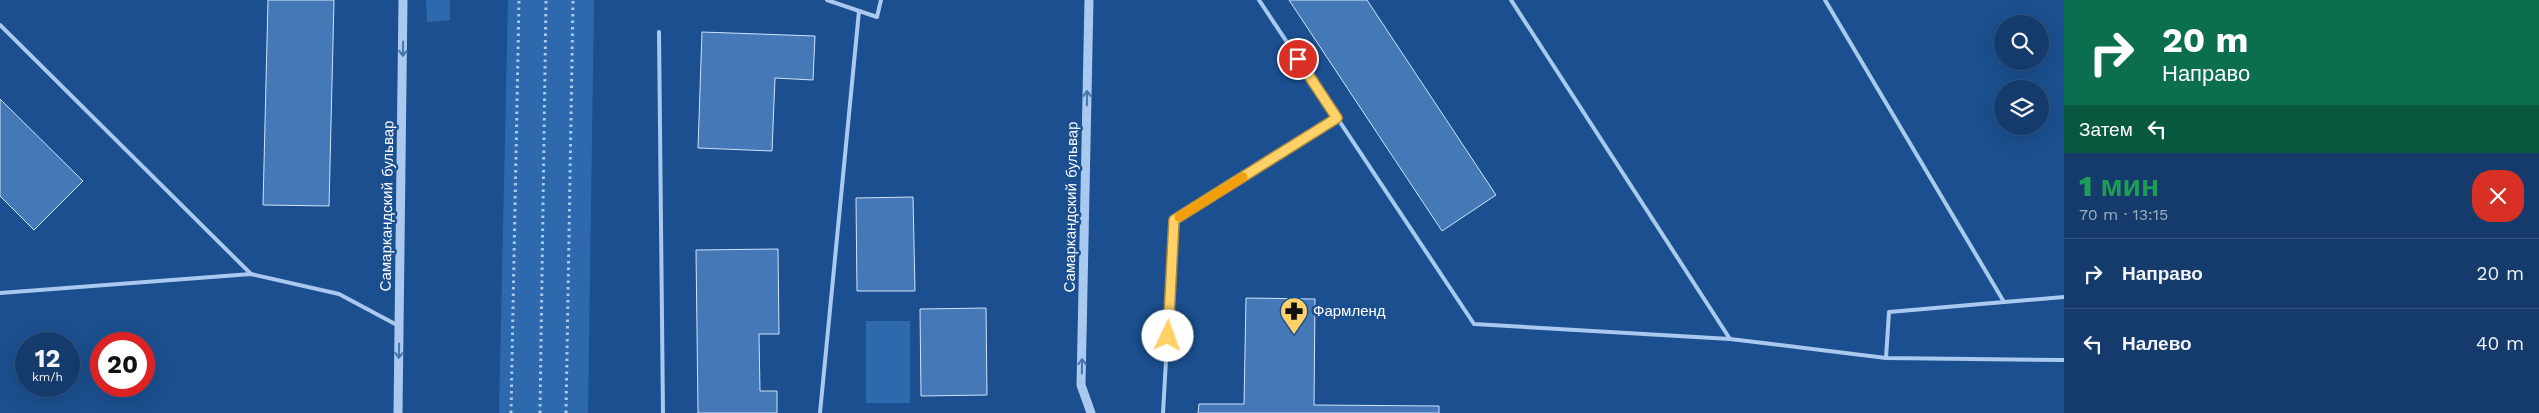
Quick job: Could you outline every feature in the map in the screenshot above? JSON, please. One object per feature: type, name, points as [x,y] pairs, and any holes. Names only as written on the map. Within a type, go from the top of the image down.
[{"type":"street","name":"Самаркандский бульвар","points":[[398,413],[404,0]]},
{"type":"street","name":"Самаркандский бульвар","points":[[1089,0],[1081,385],[1090,413]]},
{"type":"lane","points":[[827,0],[877,17],[881,0]]},
{"type":"lane","points":[[1259,0],[1474,324],[1730,339],[1886,358],[2064,360]]},
{"type":"lane","points":[[1511,0],[1730,339]]},
{"type":"lane","points":[[1825,0],[2004,302]]},
{"type":"lane","points":[[820,413],[859,11]]},
{"type":"lane","points":[[0,25],[251,274]]},
{"type":"lane","points":[[660,32],[663,413]]},
{"type":"lane","points":[[1163,413],[1174,220],[1337,118]]},
{"type":"lane","points":[[0,293],[251,274],[338,294],[399,326]]},
{"type":"lane","points":[[0,287],[5,292]]},
{"type":"lane","points":[[1886,358],[1889,312],[2064,297]]},
{"type":"path","points":[[511,413],[519,0]]},
{"type":"path","points":[[540,413],[546,0]]},
{"type":"path","points":[[566,413],[573,0]]},
{"type":"shaded area","points":[[426,0],[450,0],[450,20],[427,22]]},
{"type":"shaded area","points":[[508,0],[594,0],[588,413],[499,413]]},
{"type":"shaded area","points":[[866,321],[910,321],[910,403],[866,403]]},
{"type":"building","points":[[268,0],[334,0],[329,206],[263,205]]},
{"type":"building","points":[[1289,0],[1367,0],[1496,195],[1442,231]]},
{"type":"building","points":[[702,32],[815,36],[813,80],[775,78],[772,151],[698,148]]},
{"type":"building","points":[[0,99],[83,181],[34,230],[0,196]]},
{"type":"building","points":[[913,197],[915,291],[857,291],[856,198]]},
{"type":"building","points":[[778,249],[779,334],[759,334],[760,391],[777,391],[777,413],[698,413],[696,250]]},
{"type":"building","points":[[1246,298],[1315,299],[1314,405],[1439,406],[1439,413],[1198,413],[1199,404],[1244,404]]},
{"type":"building","points":[[986,308],[987,395],[921,396],[920,309]]},
{"type":"slow traffic","points":[[1179,217],[1243,177]]},
{"type":"place","name":"Фармленд","points":[[1294,335]]},
{"type":"route","points":[[1168,336],[1174,220],[1337,118],[1298,59]]}]
